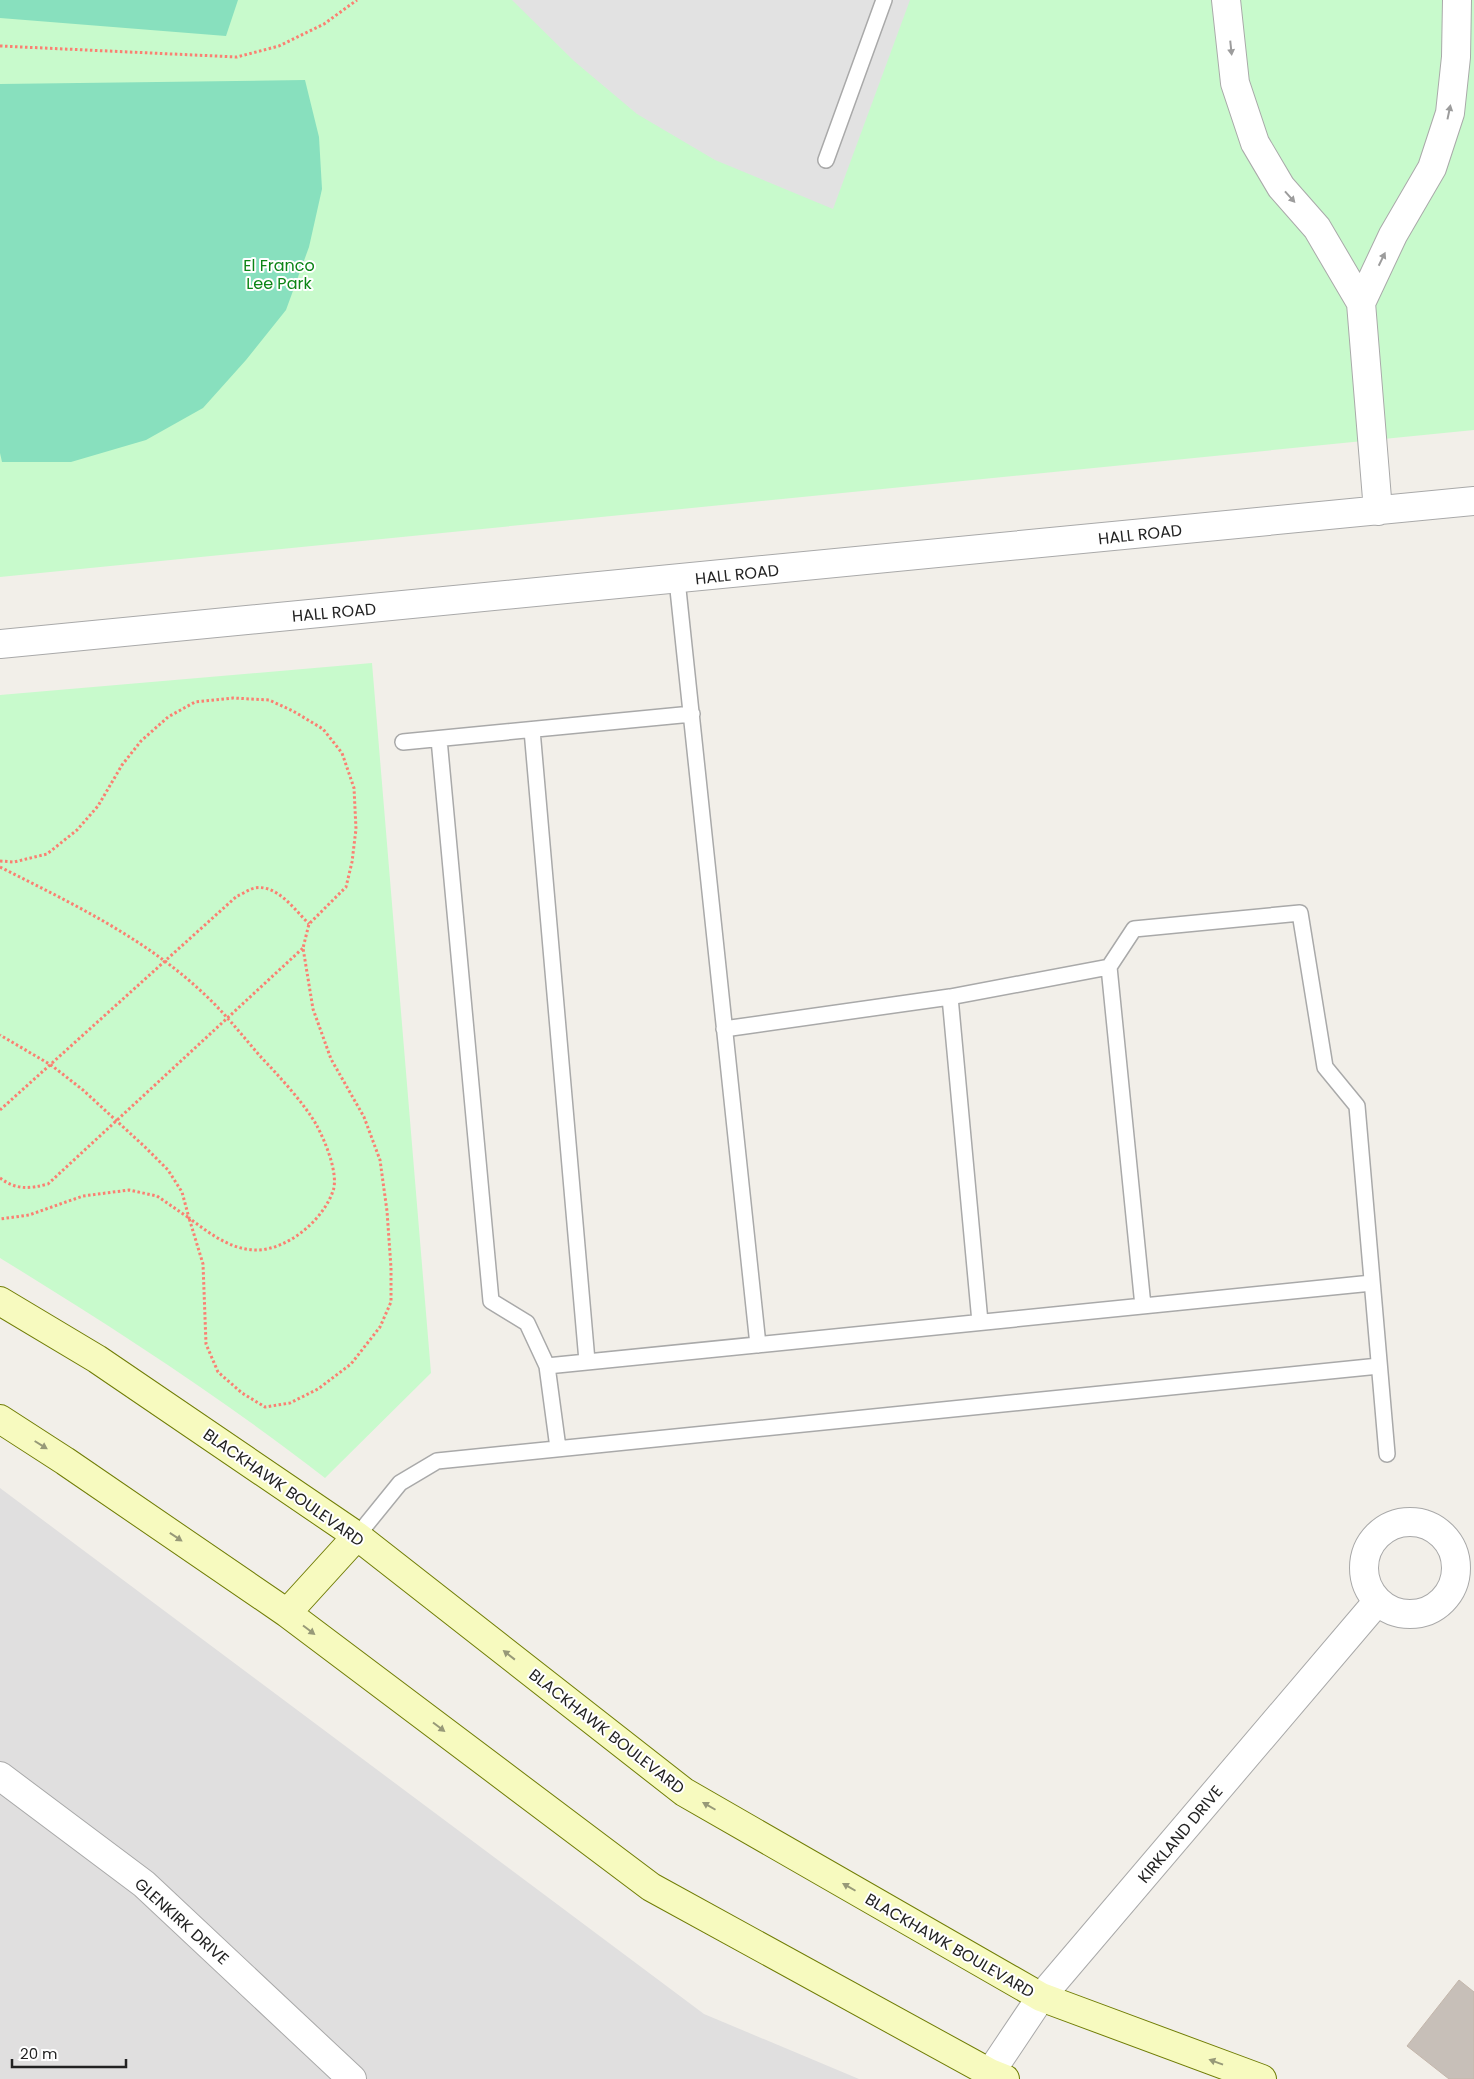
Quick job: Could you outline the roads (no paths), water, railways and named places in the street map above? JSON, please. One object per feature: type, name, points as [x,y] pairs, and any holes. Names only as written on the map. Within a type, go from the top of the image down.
[{"type":"main road","name":"BLACKHAWK BOULEVARD","points":[[0,1301],[97,1358],[357,1536],[684,1792],[1041,1997],[1262,2079]]},
{"type":"main road","points":[[0,1419],[65,1461],[287,1613],[651,1887],[998,2076]]},
{"type":"main road","points":[[287,1613],[357,1536]]},
{"type":"street","points":[[1226,0],[1235,84],[1255,143],[1281,187],[1317,228],[1361,302],[1378,511]]},
{"type":"street","points":[[1361,302],[1393,236],[1432,168],[1450,113],[1456,57],[1457,0]]},
{"type":"street","name":"HALL ROAD","points":[[0,644],[677,580],[1474,501]]},
{"type":"street","name":"KIRKLAND DRIVE","points":[[998,2076],[1041,1997],[1377,1602]]},
{"type":"street","name":"GLENKIRK DRIVE","points":[[0,1776],[144,1884],[352,2079]]},
{"type":"lane","points":[[826,160],[884,0]]},
{"type":"lane","points":[[677,580],[758,1344]]},
{"type":"lane","points":[[403,742],[692,714]]},
{"type":"lane","points":[[532,730],[586,1361]]},
{"type":"lane","points":[[439,739],[491,1301],[527,1323],[547,1366],[558,1448]]},
{"type":"lane","points":[[1143,1306],[1109,967],[1134,929],[1300,913],[1325,1066],[1357,1106],[1387,1454]]},
{"type":"lane","points":[[724,1029],[950,997],[1109,967]]},
{"type":"lane","points":[[950,997],[980,1322]]},
{"type":"lane","points":[[547,1366],[1372,1283]]},
{"type":"lane","points":[[357,1536],[400,1483],[437,1461],[1379,1366]]},
{"type":"park label","name":"El Franco Lee Park","points":[[279,274]]}]
